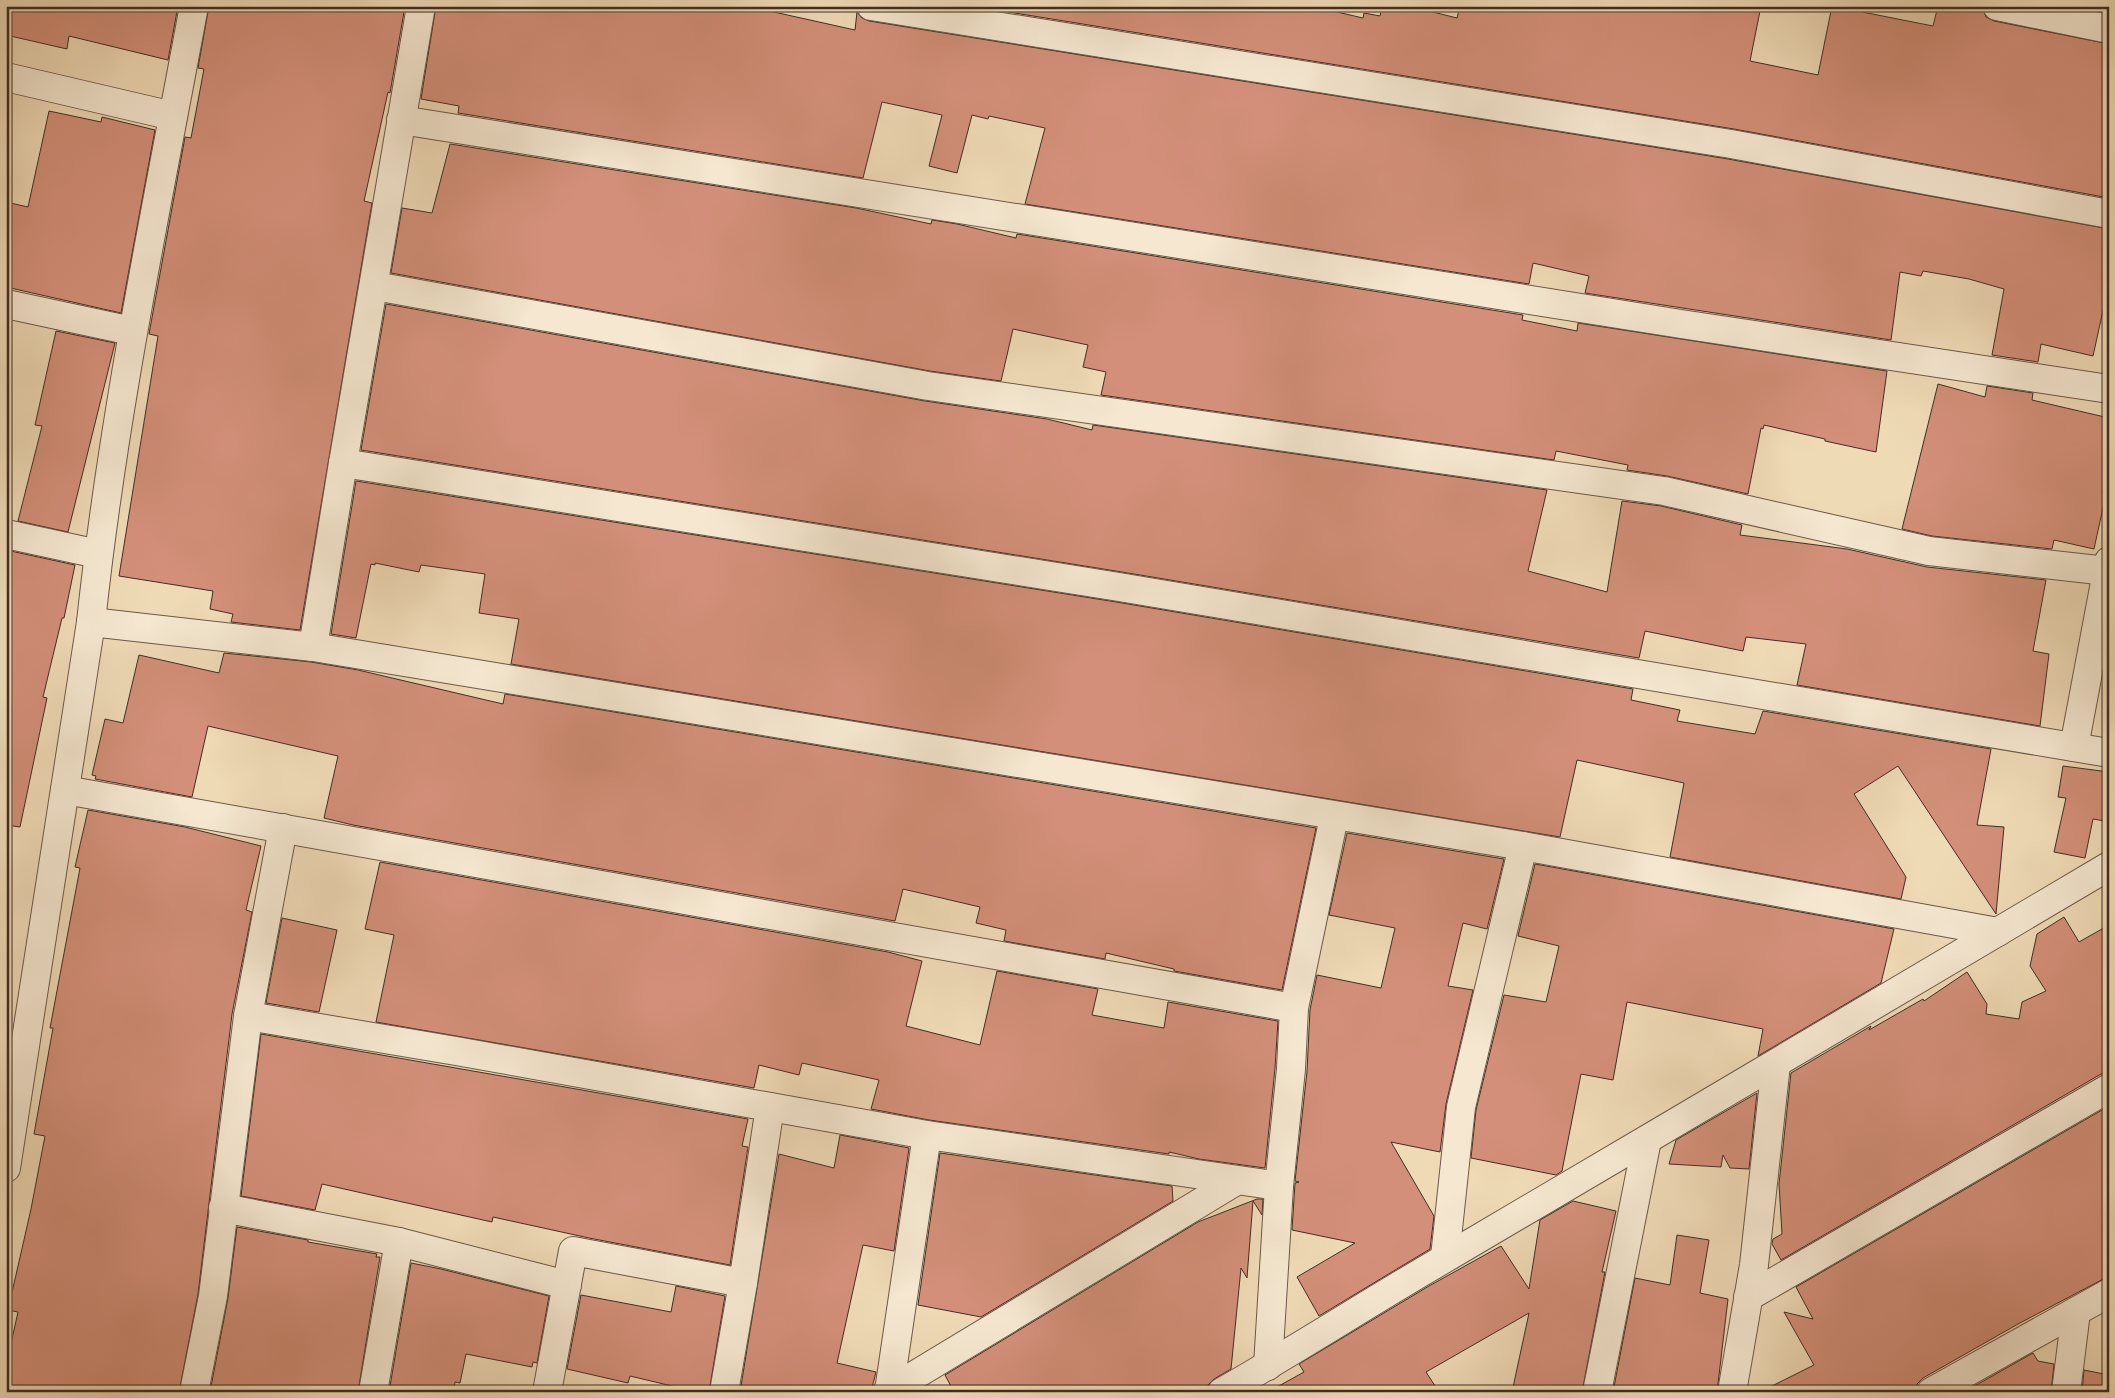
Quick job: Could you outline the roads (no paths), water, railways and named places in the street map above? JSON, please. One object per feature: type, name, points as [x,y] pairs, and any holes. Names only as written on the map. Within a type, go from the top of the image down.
[{"type":"street","points":[[6,1168],[91,622],[98,554],[132,331],[194,6]]},
{"type":"street","points":[[313,647],[421,6]]},
{"type":"street","points":[[872,6],[1731,144],[2109,214]]},
{"type":"street","points":[[1996,6],[2029,9],[2109,29]]},
{"type":"street","points":[[6,77],[173,116]]},
{"type":"street","points":[[401,120],[1681,324],[2109,389]]},
{"type":"street","points":[[374,286],[928,386],[1664,491],[1929,550],[2108,566],[2074,748]]},
{"type":"street","points":[[6,304],[132,331]]},
{"type":"street","points":[[343,463],[1188,598],[2109,754]]},
{"type":"street","points":[[6,534],[98,554]]},
{"type":"street","points":[[91,622],[313,647],[1334,817],[1523,846],[1998,932]]},
{"type":"street","points":[[65,790],[1294,1008]]},
{"type":"street","points":[[1268,1366],[1279,1186],[1291,1069],[1294,1008],[1334,817]]},
{"type":"street","points":[[194,1392],[213,1296],[248,1016],[283,828]]},
{"type":"street","points":[[1445,1258],[1461,1107],[1523,846]]},
{"type":"street","points":[[1222,1392],[1445,1258],[2109,866]]},
{"type":"street","points":[[248,1016],[928,1135],[1279,1186]]},
{"type":"street","points":[[1732,1392],[1754,1264],[1776,1064]]},
{"type":"street","points":[[1748,1297],[2109,1088]]},
{"type":"street","points":[[724,1392],[770,1107]]},
{"type":"street","points":[[888,1391],[928,1135]]},
{"type":"street","points":[[1597,1392],[1647,1140]]},
{"type":"street","points":[[888,1391],[1236,1181]]},
{"type":"street","points":[[223,1208],[399,1242],[567,1285]]},
{"type":"street","points":[[373,1392],[399,1242]]},
{"type":"street","points":[[546,1392],[573,1250],[743,1283]]},
{"type":"street","points":[[1931,1392],[2109,1293]]},
{"type":"street","points":[[2066,1392],[2076,1312]]}]
